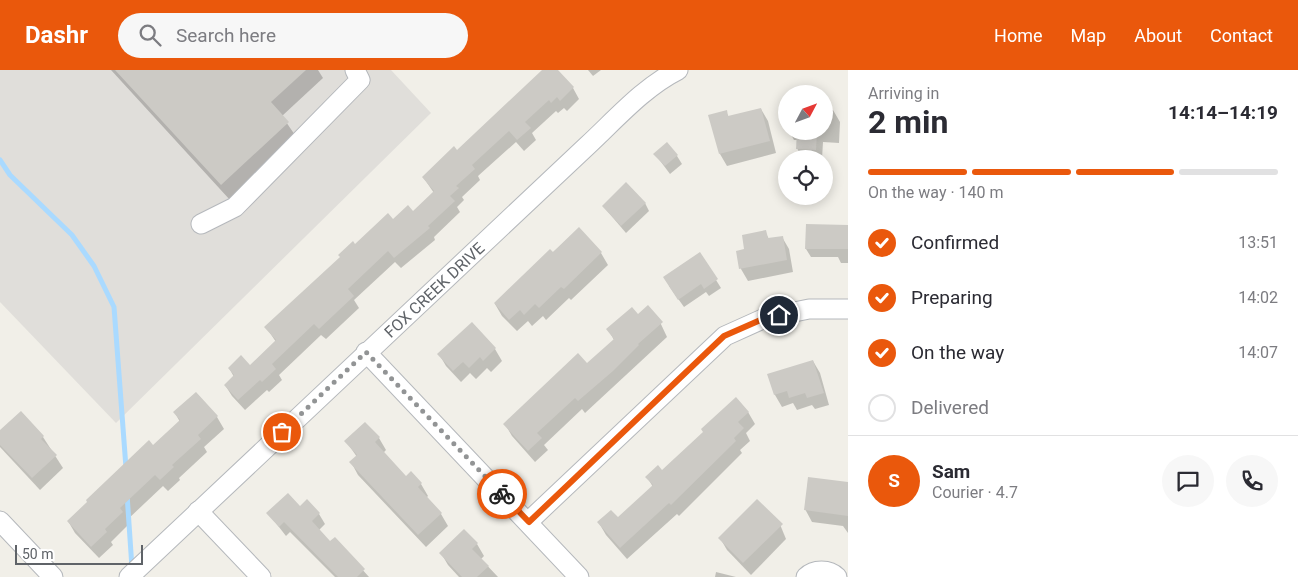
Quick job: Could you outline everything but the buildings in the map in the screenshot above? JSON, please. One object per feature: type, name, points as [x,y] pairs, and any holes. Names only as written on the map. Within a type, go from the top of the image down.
[{"type":"street","points":[[201,224],[235,207],[360,80],[354,70]]},
{"type":"street","name":"FOX CREEK DRIVE","points":[[129,577],[642,94],[664,77],[678,70]]},
{"type":"street","points":[[529,522],[724,336],[765,318],[809,309],[848,310]]},
{"type":"street","points":[[366,352],[529,522],[579,577]]},
{"type":"street","points":[[198,511],[261,577]]},
{"type":"street","points":[[0,521],[53,577]]},
{"type":"street","points":[[806,577],[811,573],[824,571],[837,577]]},
{"type":"shaded area","points":[[0,70],[391,70],[431,113],[116,423],[0,302]]},
{"type":"waterway","points":[[0,160],[10,175],[72,235],[94,266],[114,307],[126,468]]},
{"type":"waterway","points":[[127,494],[132,568]]},
{"type":"way so far","points":[[282,432],[366,352],[502,494]]},
{"type":"route","points":[[502,494],[529,522],[724,336],[765,318],[779,315]]}]
